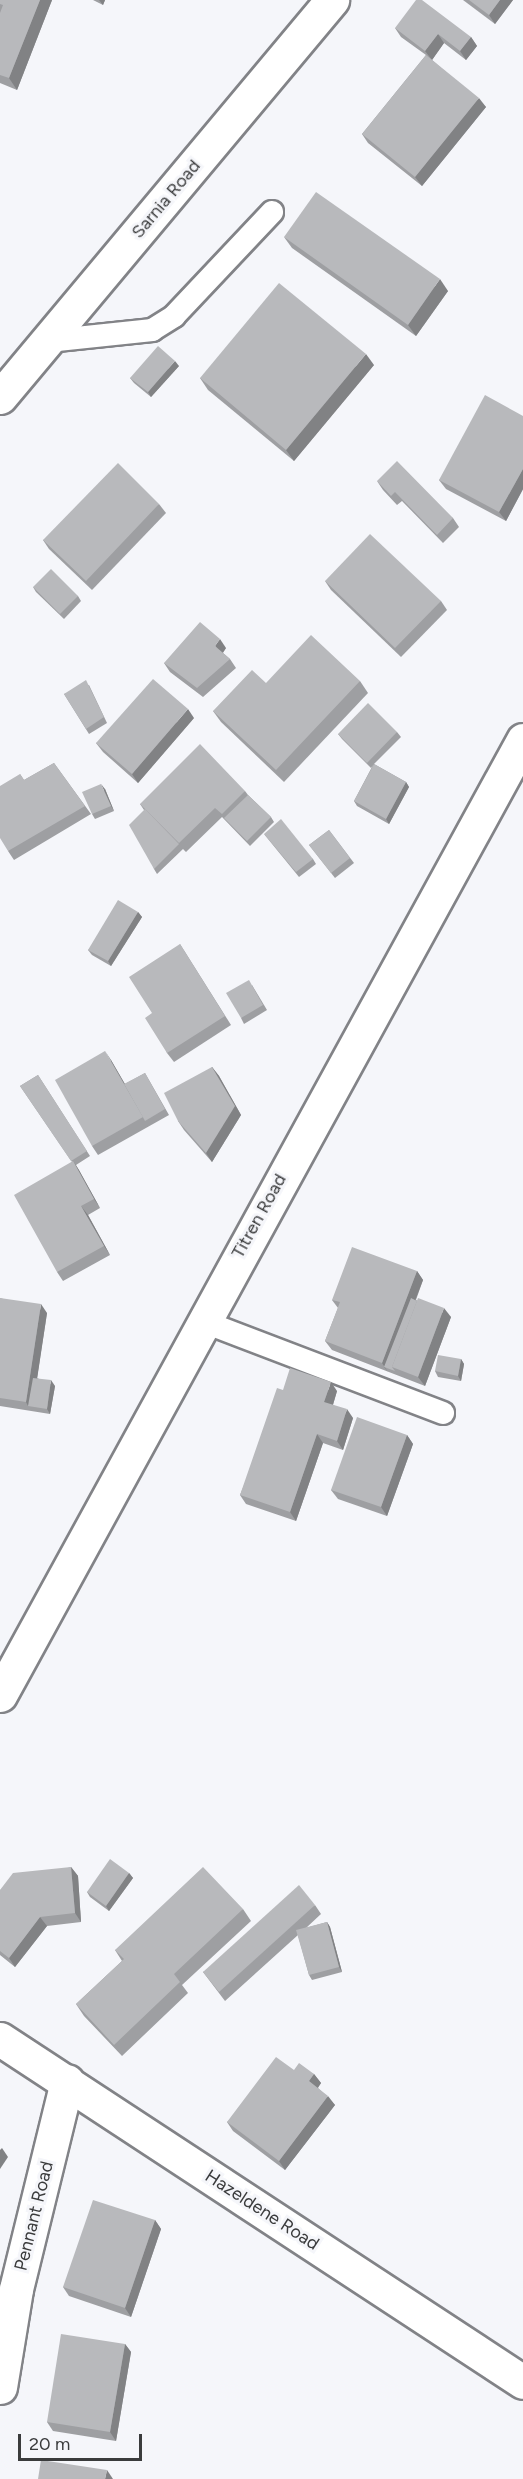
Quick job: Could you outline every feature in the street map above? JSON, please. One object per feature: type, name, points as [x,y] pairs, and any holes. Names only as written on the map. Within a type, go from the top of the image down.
[{"type":"street","name":"Sarnia Road","points":[[0,397],[332,0]]},
{"type":"street","name":"Titren Road","points":[[0,1694],[202,1321],[523,740]]},
{"type":"street","name":"Hazeldene Road","points":[[0,2039],[523,2382]]},
{"type":"street","name":"Pennant Road","points":[[0,2387],[16,2289],[67,2081]]},
{"type":"lane","points":[[48,340],[152,330],[174,316],[272,212]]},
{"type":"lane","points":[[202,1321],[443,1413]]},
{"type":"building","points":[[0,0],[40,0],[9,78],[0,75],[0,13],[3,5],[0,4]]},
{"type":"building","points":[[416,0],[422,0],[471,37],[460,51],[438,34],[425,51],[395,28]]},
{"type":"building","points":[[469,0],[500,0],[489,15]]},
{"type":"building","points":[[426,55],[479,98],[415,177],[362,134]]},
{"type":"building","points":[[316,192],[440,279],[408,325],[284,237]]},
{"type":"building","points":[[279,283],[366,354],[286,450],[200,378]]},
{"type":"building","points":[[158,346],[175,361],[148,392],[130,378]]},
{"type":"building","points":[[485,395],[523,416],[523,469],[499,512],[439,480]]},
{"type":"building","points":[[397,461],[453,518],[437,535],[395,492],[391,496],[377,481]]},
{"type":"building","points":[[118,463],[159,504],[86,581],[43,540]]},
{"type":"building","points":[[370,534],[441,601],[395,648],[325,581]]},
{"type":"building","points":[[51,569],[78,596],[60,614],[33,587]]},
{"type":"building","points":[[200,622],[220,639],[215,646],[230,659],[197,688],[164,663]]},
{"type":"building","points":[[311,635],[360,681],[276,770],[213,711],[252,670],[266,683]]},
{"type":"building","points":[[153,679],[188,709],[132,774],[96,743]]},
{"type":"building","points":[[86,680],[104,717],[86,729],[64,694]]},
{"type":"building","points":[[368,703],[397,732],[367,763],[338,734]]},
{"type":"building","points":[[200,744],[245,791],[222,814],[215,808],[179,843],[140,804]]},
{"type":"building","points":[[54,763],[85,806],[8,851],[0,838],[0,786],[20,774],[24,780]]},
{"type":"building","points":[[374,764],[406,782],[386,819],[354,801]]},
{"type":"building","points":[[101,784],[111,806],[92,814],[82,792]]},
{"type":"building","points":[[248,795],[271,817],[247,841],[224,818]]},
{"type":"building","points":[[145,809],[179,844],[154,869],[129,825]]},
{"type":"building","points":[[281,819],[313,859],[296,872],[264,834]]},
{"type":"building","points":[[329,830],[350,858],[331,873],[309,845]]},
{"type":"building","points":[[118,900],[138,912],[108,961],[88,950]]},
{"type":"building","points":[[180,944],[225,1016],[167,1053],[145,1018],[152,1013],[129,977]]},
{"type":"building","points":[[249,980],[263,1005],[241,1018],[226,993]]},
{"type":"building","points":[[105,1051],[143,1117],[92,1146],[55,1080]]},
{"type":"building","points":[[212,1067],[235,1106],[206,1153],[178,1121],[164,1093]]},
{"type":"building","points":[[145,1073],[165,1109],[145,1121],[124,1084]]},
{"type":"building","points":[[38,1075],[87,1151],[71,1161],[20,1086]]},
{"type":"building","points":[[73,1161],[94,1199],[81,1206],[104,1246],[57,1272],[14,1195]]},
{"type":"building","points":[[352,1247],[417,1271],[382,1363],[325,1341],[340,1302],[332,1300]]},
{"type":"building","points":[[0,1298],[41,1304],[26,1402],[0,1398]]},
{"type":"building","points":[[411,1298],[417,1301],[392,1367],[395,1371],[384,1367]]},
{"type":"building","points":[[418,1298],[444,1308],[418,1377],[392,1367]]},
{"type":"building","points":[[438,1355],[461,1359],[458,1376],[435,1371]]},
{"type":"building","points":[[290,1368],[331,1382],[324,1402],[347,1409],[337,1441],[317,1434],[290,1512],[240,1495],[277,1388],[283,1390]]},
{"type":"building","points":[[33,1378],[51,1380],[47,1409],[28,1406]]},
{"type":"building","points":[[357,1417],[407,1435],[381,1507],[331,1490]]},
{"type":"building","points":[[110,1859],[129,1873],[106,1906],[87,1892]]},
{"type":"building","points":[[71,1867],[75,1913],[40,1917],[9,1958],[0,1951],[0,1890],[13,1873]]},
{"type":"building","points":[[203,1867],[243,1909],[174,1974],[180,1982],[114,2045],[76,2004],[124,1959],[115,1950]]},
{"type":"building","points":[[299,1885],[315,1905],[219,1992],[203,1972]]},
{"type":"building","points":[[327,1922],[339,1967],[309,1975],[296,1930]]},
{"type":"building","points":[[276,2057],[294,2070],[299,2063],[314,2074],[309,2081],[328,2096],[279,2161],[227,2122]]},
{"type":"building","points":[[93,2200],[155,2220],[125,2308],[63,2287]]},
{"type":"building","points":[[61,2334],[125,2344],[110,2432],[47,2422]]},
{"type":"building","points":[[41,2460],[107,2470],[105,2479],[38,2479]]}]
